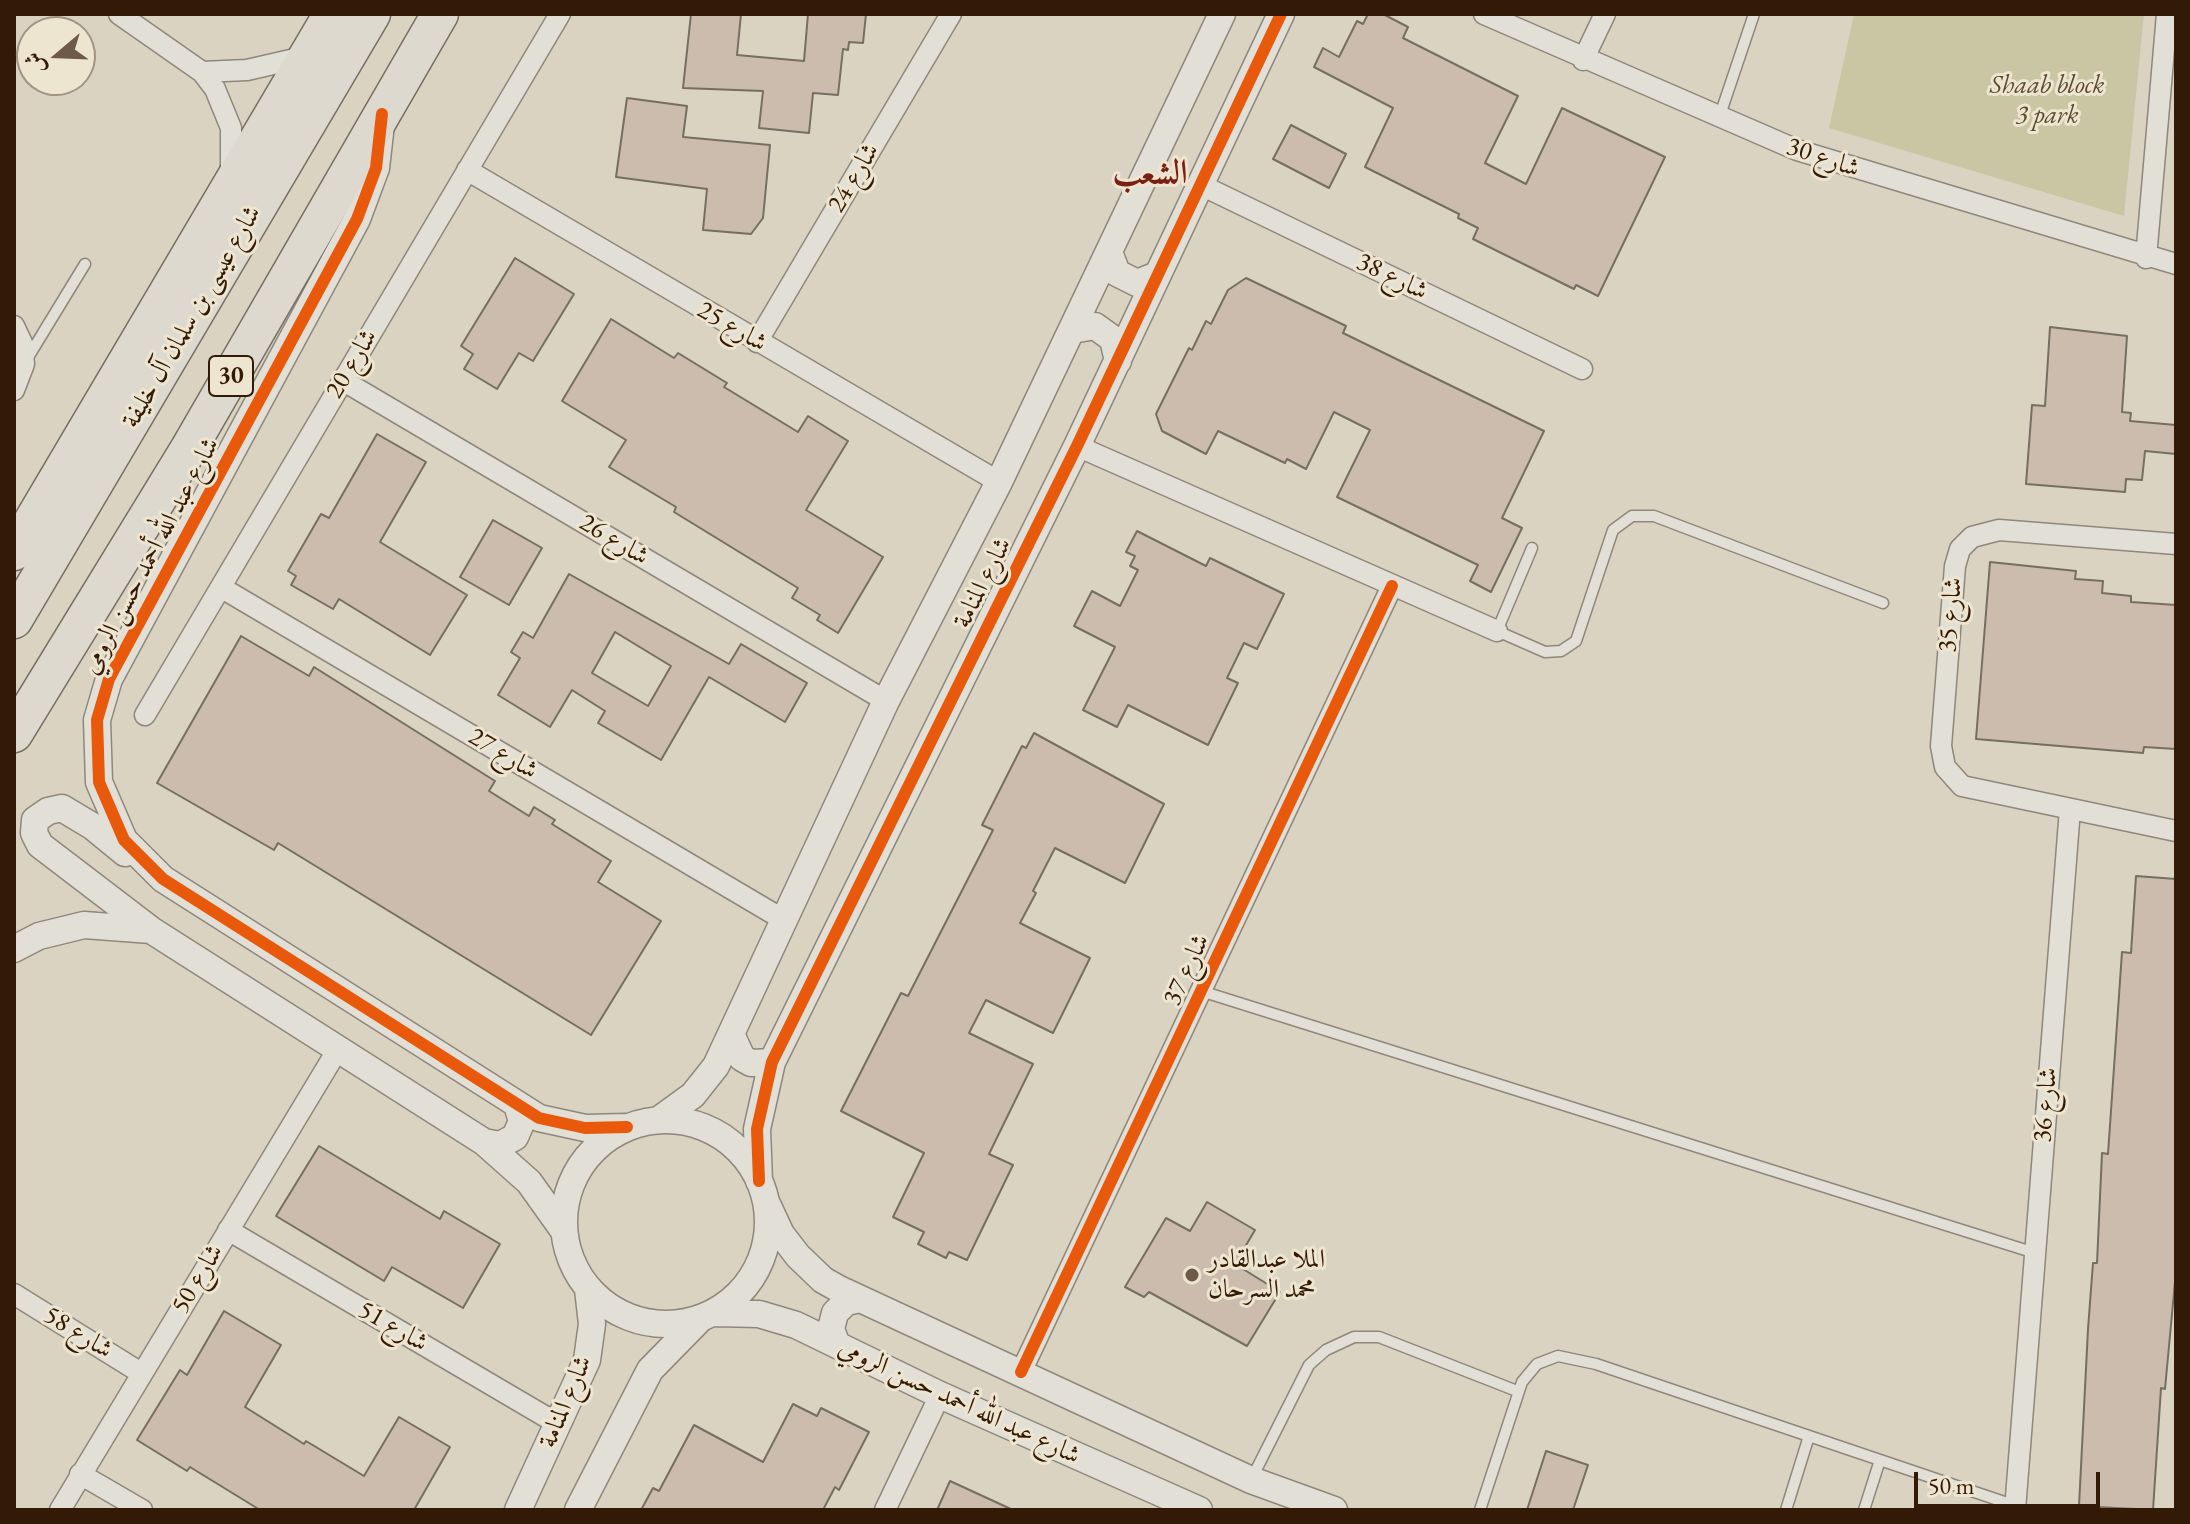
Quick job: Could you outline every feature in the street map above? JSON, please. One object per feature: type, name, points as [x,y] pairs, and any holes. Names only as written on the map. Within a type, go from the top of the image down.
[{"type":"highway","points":[[14,552],[332,14]]},
{"type":"highway","name":"شارع عيسى بن سلمان آل خليفة","points":[[14,620],[372,14]]},
{"type":"highway","name":"30","points":[[14,734],[188,450],[440,14]]},
{"type":"street","points":[[119,14],[202,72],[226,108],[231,128],[231,185]]},
{"type":"street","name":"شارع 20","points":[[145,715],[560,14]]},
{"type":"street","name":"شارع 24","points":[[757,342],[951,14]]},
{"type":"street","name":"شارع المنامة","points":[[660,1119],[701,1087],[716,1066],[886,701],[999,482],[1222,14]]},
{"type":"street","name":"شارع المنامة","points":[[763,1192],[757,1129],[772,1062],[1077,446],[1157,275],[1203,186],[1281,14]]},
{"type":"street","name":"شارع 30","points":[[1484,14],[1583,60],[1797,150],[2146,258],[2176,264]]},
{"type":"street","points":[[1583,60],[1605,14]]},
{"type":"street","points":[[2146,258],[2167,14]]},
{"type":"street","points":[[202,72],[247,70],[308,56]]},
{"type":"street","name":"شارع عبد الله أحمد حسن الرومي","points":[[382,114],[376,168],[357,219],[109,679],[101,699],[95,740],[99,782],[114,822],[142,861],[163,879],[517,1105],[552,1122],[585,1128],[627,1127]]},
{"type":"street","name":"شارع 25","points":[[467,170],[999,482]]},
{"type":"street","name":"شارع 38","points":[[1203,186],[1582,369]]},
{"type":"street","points":[[1109,252],[1117,273],[1137,283],[1157,275]]},
{"type":"street","points":[[14,326],[22,343],[24,364],[14,390]]},
{"type":"street","points":[[1072,330],[1095,326],[1113,339],[1118,361]]},
{"type":"street","name":"شارع 26","points":[[342,380],[886,701]]},
{"type":"street","points":[[1077,446],[1497,631]]},
{"type":"street","name":"شارع 35","points":[[2070,809],[1962,786],[1945,767],[1941,746],[1957,555],[1972,537],[1999,530],[2176,544]]},
{"type":"street","name":"شارع 37","points":[[1021,1372],[1392,586]]},
{"type":"street","name":"شارع 27","points":[[222,588],[784,920]]},
{"type":"street","points":[[142,861],[123,852],[92,826],[62,808],[48,811],[35,820],[34,833],[40,845],[151,930],[484,1142],[529,1182],[564,1231]]},
{"type":"street","points":[[2070,809],[2176,831]]},
{"type":"street","name":"شارع 36","points":[[2016,1508],[2070,809]]},
{"type":"street","points":[[14,949],[39,936],[84,925],[151,930]]},
{"type":"street","points":[[731,1034],[742,1058],[751,1063],[772,1062]]},
{"type":"street","name":"شارع 50","points":[[60,1510],[338,1049]]},
{"type":"street","points":[[484,1142],[500,1145],[515,1137],[522,1121],[517,1105]]},
{"type":"street","points":[[578,1510],[638,1390],[665,1352],[707,1316],[732,1301],[758,1267],[767,1236],[763,1192],[749,1162],[719,1135],[701,1125],[660,1119],[627,1127],[592,1151],[578,1168],[564,1209],[564,1231],[576,1271],[588,1289],[612,1309],[641,1322],[662,1325],[707,1316]]},
{"type":"street","name":"شارع عبد الله أحمد حسن الرومي","points":[[763,1192],[787,1244],[811,1270],[860,1299],[1251,1480],[1334,1510]]},
{"type":"street","name":"شارع 51","points":[[228,1230],[558,1424]]},
{"type":"street","name":"شارع المنامة","points":[[518,1510],[584,1369],[591,1342],[588,1289]]},
{"type":"street","name":"شارع 58","points":[[14,1294],[141,1373]]},
{"type":"street","points":[[837,1345],[831,1329],[835,1313],[846,1302],[860,1299]]},
{"type":"street","name":"شارع عبد الله أحمد حسن الرومي","points":[[707,1316],[742,1312],[776,1318],[1166,1504],[1199,1510]]},
{"type":"street","points":[[885,1510],[940,1395]]},
{"type":"street","points":[[80,1474],[142,1510]]},
{"type":"lane","points":[[1719,118],[1754,14]]},
{"type":"lane","points":[[24,364],[85,264]]},
{"type":"lane","points":[[1532,548],[1497,631],[1545,652],[1569,647],[1580,634],[1613,530],[1624,519],[1643,514],[1883,603]]},
{"type":"lane","points":[[1201,991],[2035,1253]]},
{"type":"lane","points":[[1251,1480],[1309,1365],[1326,1350],[1354,1337],[1379,1337],[1517,1391]]},
{"type":"lane","points":[[1480,1510],[1517,1391],[1528,1372],[1537,1364],[1558,1356],[1571,1357],[2016,1508]]},
{"type":"lane","points":[[1786,1510],[1809,1436]]},
{"type":"lane","points":[[1864,1510],[1880,1460]]},
{"type":"green space","name":"Shaab block 3 park","points":[[1854,14],[2144,14],[2124,216],[1829,128]]},
{"type":"building","points":[[691,14],[741,14],[737,55],[804,61],[808,14],[866,14],[863,43],[849,42],[848,50],[843,49],[838,95],[813,93],[809,133],[759,128],[763,91],[683,88]]},
{"type":"building","points":[[1368,14],[1383,14],[1408,27],[1403,38],[1518,96],[1485,163],[1526,184],[1562,108],[1665,157],[1598,296],[1576,285],[1574,289],[1473,239],[1478,228],[1458,218],[1459,214],[1365,167],[1393,108],[1314,67],[1323,48],[1339,57],[1357,21],[1363,24]]},
{"type":"building","points":[[627,98],[687,106],[683,137],[770,145],[763,218],[751,234],[703,230],[707,189],[616,177]]},
{"type":"building","points":[[1291,125],[1346,154],[1329,188],[1273,159]]},
{"type":"building","points":[[515,258],[574,294],[533,361],[519,353],[497,389],[464,369],[473,354],[461,346]]},
{"type":"building","points":[[1246,278],[1346,326],[1343,333],[1544,431],[1502,518],[1522,528],[1491,592],[1470,581],[1478,565],[1337,497],[1370,430],[1334,412],[1306,469],[1287,459],[1285,463],[1218,431],[1206,454],[1162,431],[1156,414],[1189,348],[1192,350],[1206,321],[1211,324],[1228,290]]},
{"type":"building","points":[[611,319],[674,358],[678,353],[727,383],[724,387],[798,432],[808,416],[848,441],[806,510],[883,557],[838,633],[817,620],[820,615],[792,598],[798,588],[674,512],[676,507],[609,467],[626,440],[562,401]]},
{"type":"building","points":[[2050,327],[2127,336],[2122,412],[2131,413],[2130,421],[2176,425],[2176,454],[2145,451],[2142,480],[2126,479],[2125,492],[2026,484],[2032,405],[2045,406]]},
{"type":"building","points":[[377,434],[426,462],[380,542],[467,595],[430,655],[339,599],[333,609],[291,585],[296,576],[288,571],[321,514],[329,518]]},
{"type":"building","points":[[493,520],[542,548],[509,605],[460,577]]},
{"type":"building","points":[[1137,531],[1206,566],[1210,558],[1284,594],[1257,649],[1244,643],[1227,678],[1238,683],[1208,745],[1128,705],[1117,727],[1083,710],[1115,647],[1074,626],[1092,591],[1120,606],[1138,570],[1130,566],[1135,556],[1126,552]]},
{"type":"building","points":[[1990,562],[2076,571],[2075,579],[2103,581],[2102,593],[2131,596],[2131,602],[2176,605],[2176,749],[2144,747],[2143,753],[1976,739]]},
{"type":"building","points":[[569,574],[729,664],[741,644],[807,683],[785,722],[709,677],[661,760],[598,723],[605,711],[572,690],[550,727],[498,695],[520,658],[511,652],[523,632],[533,638]],"holes":[[[615,632],[671,666],[648,706],[592,673]]]},
{"type":"building","points":[[241,636],[309,676],[314,667],[495,781],[489,791],[529,816],[534,807],[555,820],[552,824],[611,861],[598,882],[661,921],[591,1035],[278,843],[274,850],[157,783]]},
{"type":"building","points":[[1034,733],[1164,804],[1125,883],[1055,848],[1033,891],[1036,893],[1020,923],[1090,958],[1053,1033],[986,1000],[969,1033],[1033,1064],[989,1154],[1013,1165],[967,1260],[949,1252],[946,1258],[918,1244],[924,1232],[893,1217],[924,1153],[841,1111],[901,993],[908,996],[993,830],[982,825],[1022,746],[1026,748]]},
{"type":"building","points":[[2136,876],[2176,879],[2176,1271],[2165,1389],[2161,1388],[2153,1510],[2079,1506],[2088,1329],[2093,1263],[2097,1263],[2102,1153],[2108,1154],[2122,952],[2131,953]]},
{"type":"building","points":[[319,1146],[440,1219],[444,1211],[500,1244],[463,1308],[392,1267],[384,1281],[276,1216]]},
{"type":"building","name":"الملا عبدالقادر محمد السرحان","points":[[1207,1202],[1255,1230],[1235,1264],[1280,1292],[1247,1346],[1149,1292],[1144,1297],[1125,1287],[1166,1218],[1190,1231]]},
{"type":"building","points":[[224,1311],[281,1345],[245,1407],[304,1444],[306,1441],[364,1476],[399,1417],[450,1447],[414,1510],[260,1510],[190,1467],[187,1471],[137,1440],[180,1370],[187,1375]]},
{"type":"building","points":[[793,1404],[817,1416],[821,1408],[869,1432],[839,1490],[835,1487],[823,1510],[641,1510],[653,1488],[659,1491],[694,1425],[763,1462]]},
{"type":"building","points":[[1546,1451],[1588,1465],[1573,1510],[1527,1510]]},
{"type":"building","points":[[950,1481],[1013,1510],[937,1510]]},
{"type":"cycle path","points":[[759,1181],[757,1129],[772,1062],[1077,446],[1281,14]]},
{"type":"cycle path","points":[[382,114],[376,168],[357,219],[109,679],[97,720],[99,782],[124,840],[163,879],[539,1118],[585,1128],[627,1127]]},
{"type":"cycle path","points":[[1021,1372],[1392,586]]},
{"type":"place","name":"الملا عبدالقادر محمد السرحان","points":[[1192,1275]]},
{"type":"district","name":"الشعب","points":[[1150,174]]}]
